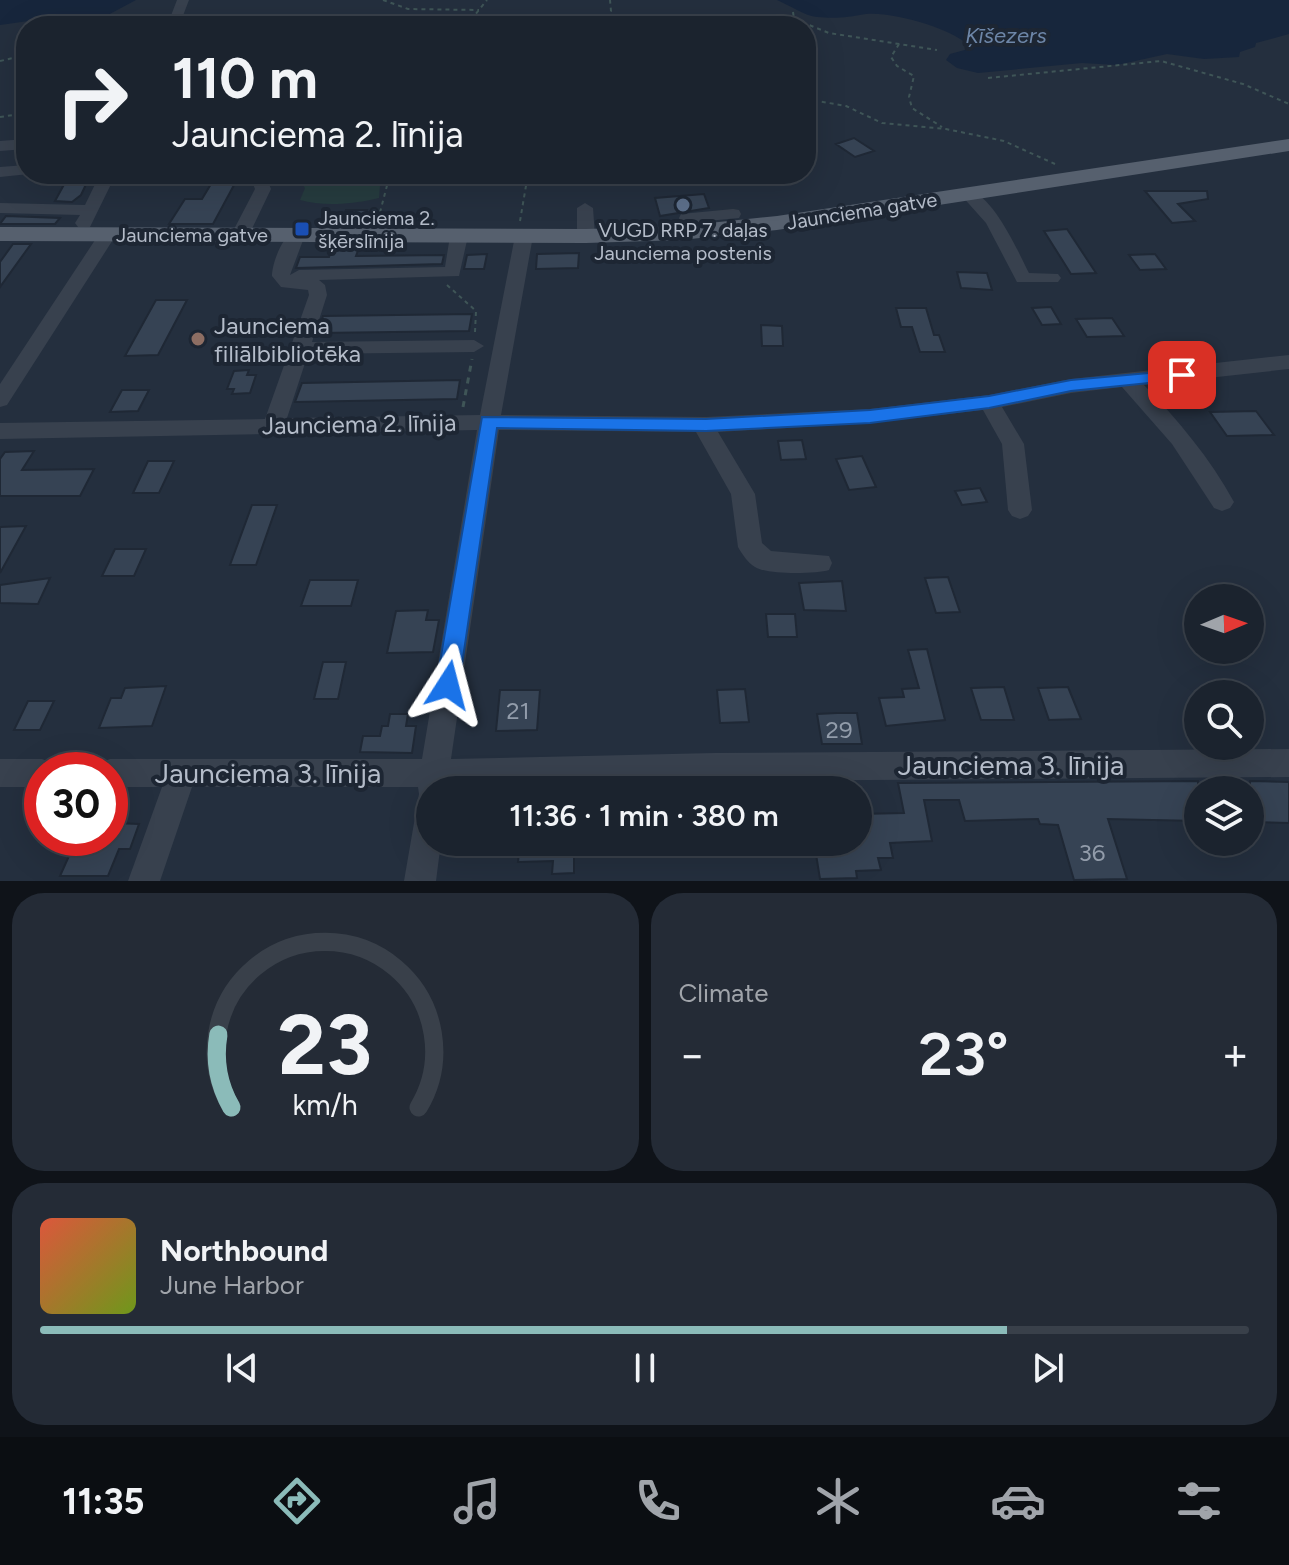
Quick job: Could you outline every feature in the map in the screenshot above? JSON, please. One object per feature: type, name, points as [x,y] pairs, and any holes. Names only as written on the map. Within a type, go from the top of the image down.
[{"type":"main road","name":"Jaunciema gatve","points":[[0,234],[586,236],[691,232],[777,223],[1289,145]]},
{"type":"street","points":[[78,235],[103,184]]},
{"type":"street","points":[[240,235],[263,189],[261,184]]},
{"type":"street","points":[[969,195],[993,221],[1023,278],[1052,278]]},
{"type":"street","points":[[0,208],[90,210]]},
{"type":"street","points":[[585,208],[586,236]]},
{"type":"street","points":[[691,232],[687,218],[733,214]]},
{"type":"street","points":[[0,400],[107,235]]},
{"type":"street","points":[[296,235],[281,268],[281,276],[288,283],[316,285],[318,295],[276,417],[463,407],[489,422]]},
{"type":"street","points":[[281,276],[449,273],[455,270],[459,236]]},
{"type":"street","points":[[434,776],[521,236]]},
{"type":"street","points":[[301,348],[474,346]]},
{"type":"street","name":"Jaunciema 2. līnija","points":[[0,431],[276,417],[706,425],[870,416],[989,402],[1071,386],[1289,362]]},
{"type":"street","points":[[1129,382],[1171,426],[1206,472],[1222,502]]},
{"type":"street","points":[[989,402],[1013,444],[1020,510]]},
{"type":"street","points":[[706,425],[707,433],[743,494],[750,547],[765,561],[820,563]]},
{"type":"street","name":"Jaunciema 3. līnija","points":[[546,776],[715,767],[1289,763]]},
{"type":"street","points":[[0,773],[24,773]]},
{"type":"street","name":"Jaunciema 3. līnija","points":[[128,773],[416,781]]},
{"type":"street","points":[[144,881],[182,774]]},
{"type":"street","points":[[420,881],[423,856]]},
{"type":"path","points":[[383,0],[408,9],[479,10]]},
{"type":"path","points":[[474,16],[487,0]]},
{"type":"path","points":[[793,12],[794,16]]},
{"type":"path","points":[[816,29],[860,41],[916,44],[937,50]]},
{"type":"path","points":[[899,44],[891,57],[897,66],[914,76],[909,97],[912,108],[946,129]]},
{"type":"path","points":[[988,78],[1161,61],[1243,84],[1289,104]]},
{"type":"path","points":[[816,101],[867,113],[882,123],[946,129],[1004,141],[1049,159],[1073,178]]},
{"type":"path","points":[[373,235],[389,184]]},
{"type":"path","points":[[521,236],[527,184]]},
{"type":"path","points":[[444,282],[476,311],[474,346],[463,407]]},
{"type":"green space","points":[[302,184],[380,184],[379,198],[340,204],[300,200],[305,188]]},
{"type":"water","points":[[0,0],[136,0],[106,16],[16,16],[16,23],[0,25]]},
{"type":"water","name":"Ķīšezers","points":[[777,0],[1289,0],[1289,34],[1256,43],[1255,47],[1240,52],[1239,57],[1204,59],[1167,54],[1117,65],[1082,63],[978,73],[957,68],[946,60],[950,54],[972,48],[938,28],[891,15],[824,18]]},
{"type":"building","points":[[854,138],[874,151],[855,157],[836,144]]},
{"type":"building","points":[[64,184],[86,184],[81,195],[72,202],[55,201]]},
{"type":"building","points":[[211,184],[235,184],[213,224],[169,224],[185,199],[202,199]]},
{"type":"building","points":[[1145,191],[1207,191],[1208,199],[1178,204],[1195,221],[1172,223]]},
{"type":"building","name":"VUGD RRP 7. daļas Jaunciema postenis","points":[[704,194],[709,208],[660,216],[655,198]]},
{"type":"building","points":[[346,210],[367,210],[361,225],[341,225]]},
{"type":"building","points":[[6,216],[60,218],[55,224],[0,224]]},
{"type":"building","points":[[1067,229],[1096,273],[1071,274],[1044,231]]},
{"type":"building","points":[[13,244],[31,244],[0,287],[0,262]]},
{"type":"building","points":[[333,245],[360,245],[356,256],[444,255],[442,264],[296,268],[300,257],[329,257]]},
{"type":"building","points":[[765,247],[769,261],[720,263],[718,248]]},
{"type":"building","points":[[579,253],[578,268],[536,269],[537,254]]},
{"type":"building","points":[[487,254],[484,269],[464,269],[467,255]]},
{"type":"building","points":[[1155,254],[1166,269],[1140,270],[1129,255]]},
{"type":"building","points":[[957,272],[987,273],[992,290],[961,288]]},
{"type":"building","points":[[156,300],[187,300],[158,355],[125,356]]},
{"type":"building","points":[[1051,307],[1061,324],[1042,325],[1032,308]]},
{"type":"building","points":[[896,308],[926,308],[934,335],[939,335],[945,352],[920,352],[912,327],[901,327]]},
{"type":"building","points":[[472,314],[469,331],[318,333],[323,316]]},
{"type":"building","points":[[1112,318],[1124,336],[1087,337],[1076,319]]},
{"type":"building","points":[[761,325],[782,326],[783,346],[762,346]]},
{"type":"building","points":[[249,370],[247,375],[256,375],[250,393],[232,394],[234,389],[227,389],[234,371]]},
{"type":"building","points":[[460,380],[457,399],[295,402],[302,383]]},
{"type":"building","points":[[122,390],[149,390],[138,411],[110,412]]},
{"type":"building","points":[[1256,411],[1274,435],[1227,436],[1210,412]]},
{"type":"building","points":[[802,440],[806,459],[781,460],[778,441]]},
{"type":"building","points":[[34,451],[22,470],[94,469],[80,496],[0,496],[0,459],[5,452]]},
{"type":"building","points":[[862,456],[876,487],[849,490],[836,459]]},
{"type":"building","points":[[148,461],[174,461],[159,493],[133,493]]},
{"type":"building","points":[[980,488],[987,502],[962,505],[955,491]]},
{"type":"building","points":[[252,505],[277,505],[256,565],[230,565]]},
{"type":"building","points":[[26,526],[0,573],[0,527]]},
{"type":"building","points":[[115,549],[146,549],[134,576],[102,576]]},
{"type":"building","points":[[948,577],[960,612],[936,613],[925,578]]},
{"type":"building","points":[[50,578],[38,604],[0,603],[0,585]]},
{"type":"building","points":[[310,580],[358,580],[351,606],[301,606]]},
{"type":"building","points":[[842,581],[846,611],[804,610],[799,583]]},
{"type":"building","points":[[428,610],[426,620],[439,620],[433,652],[387,653],[396,611]]},
{"type":"building","points":[[766,614],[795,614],[797,637],[768,637]]},
{"type":"building","points":[[927,649],[945,720],[886,726],[879,698],[904,697],[902,689],[919,688],[908,650]]},
{"type":"building","points":[[323,662],[346,662],[338,699],[314,699]]},
{"type":"building","points":[[166,686],[152,726],[99,728],[111,698],[121,698],[125,688]]},
{"type":"building","points":[[1004,687],[1014,720],[981,720],[971,688]]},
{"type":"building","points":[[1068,687],[1081,719],[1049,720],[1038,688]]},
{"type":"building","points":[[745,689],[749,722],[720,723],[717,690]]},
{"type":"building","points":[[500,690],[540,690],[537,730],[496,731]]},
{"type":"building","points":[[28,701],[54,701],[40,730],[14,730]]},
{"type":"building","points":[[857,713],[862,744],[822,744],[817,714]]},
{"type":"building","points":[[390,714],[408,714],[406,726],[416,726],[412,753],[360,752],[363,736],[380,736],[382,726],[388,726]]},
{"type":"building","points":[[1184,781],[1184,821],[1108,819],[1127,879],[1074,880],[1058,825],[1040,824],[1038,819],[965,821],[959,800],[924,800],[932,841],[890,843],[893,858],[878,858],[881,870],[856,871],[857,878],[820,879],[816,856],[872,856],[872,814],[904,813],[898,783]]},
{"type":"building","points":[[1264,781],[1289,782],[1289,823],[1264,822]]},
{"type":"building","points":[[128,824],[139,824],[130,849]]},
{"type":"building","points":[[69,856],[116,856],[108,876],[60,876]]},
{"type":"building","points":[[519,856],[574,856],[574,873],[552,874],[553,861],[518,862]]},
{"type":"place","name":"VUGD RRP 7. daļas Jaunciema postenis","points":[[683,205]]},
{"type":"place","name":"Jaunciema 2. šķērslīnija","points":[[302,229]]},
{"type":"place","name":"Jaunciema filiālbibliotēka","points":[[198,339]]},
{"type":"route","points":[[448,685],[489,422],[706,425],[870,416],[989,402],[1071,386],[1182,375]]}]
